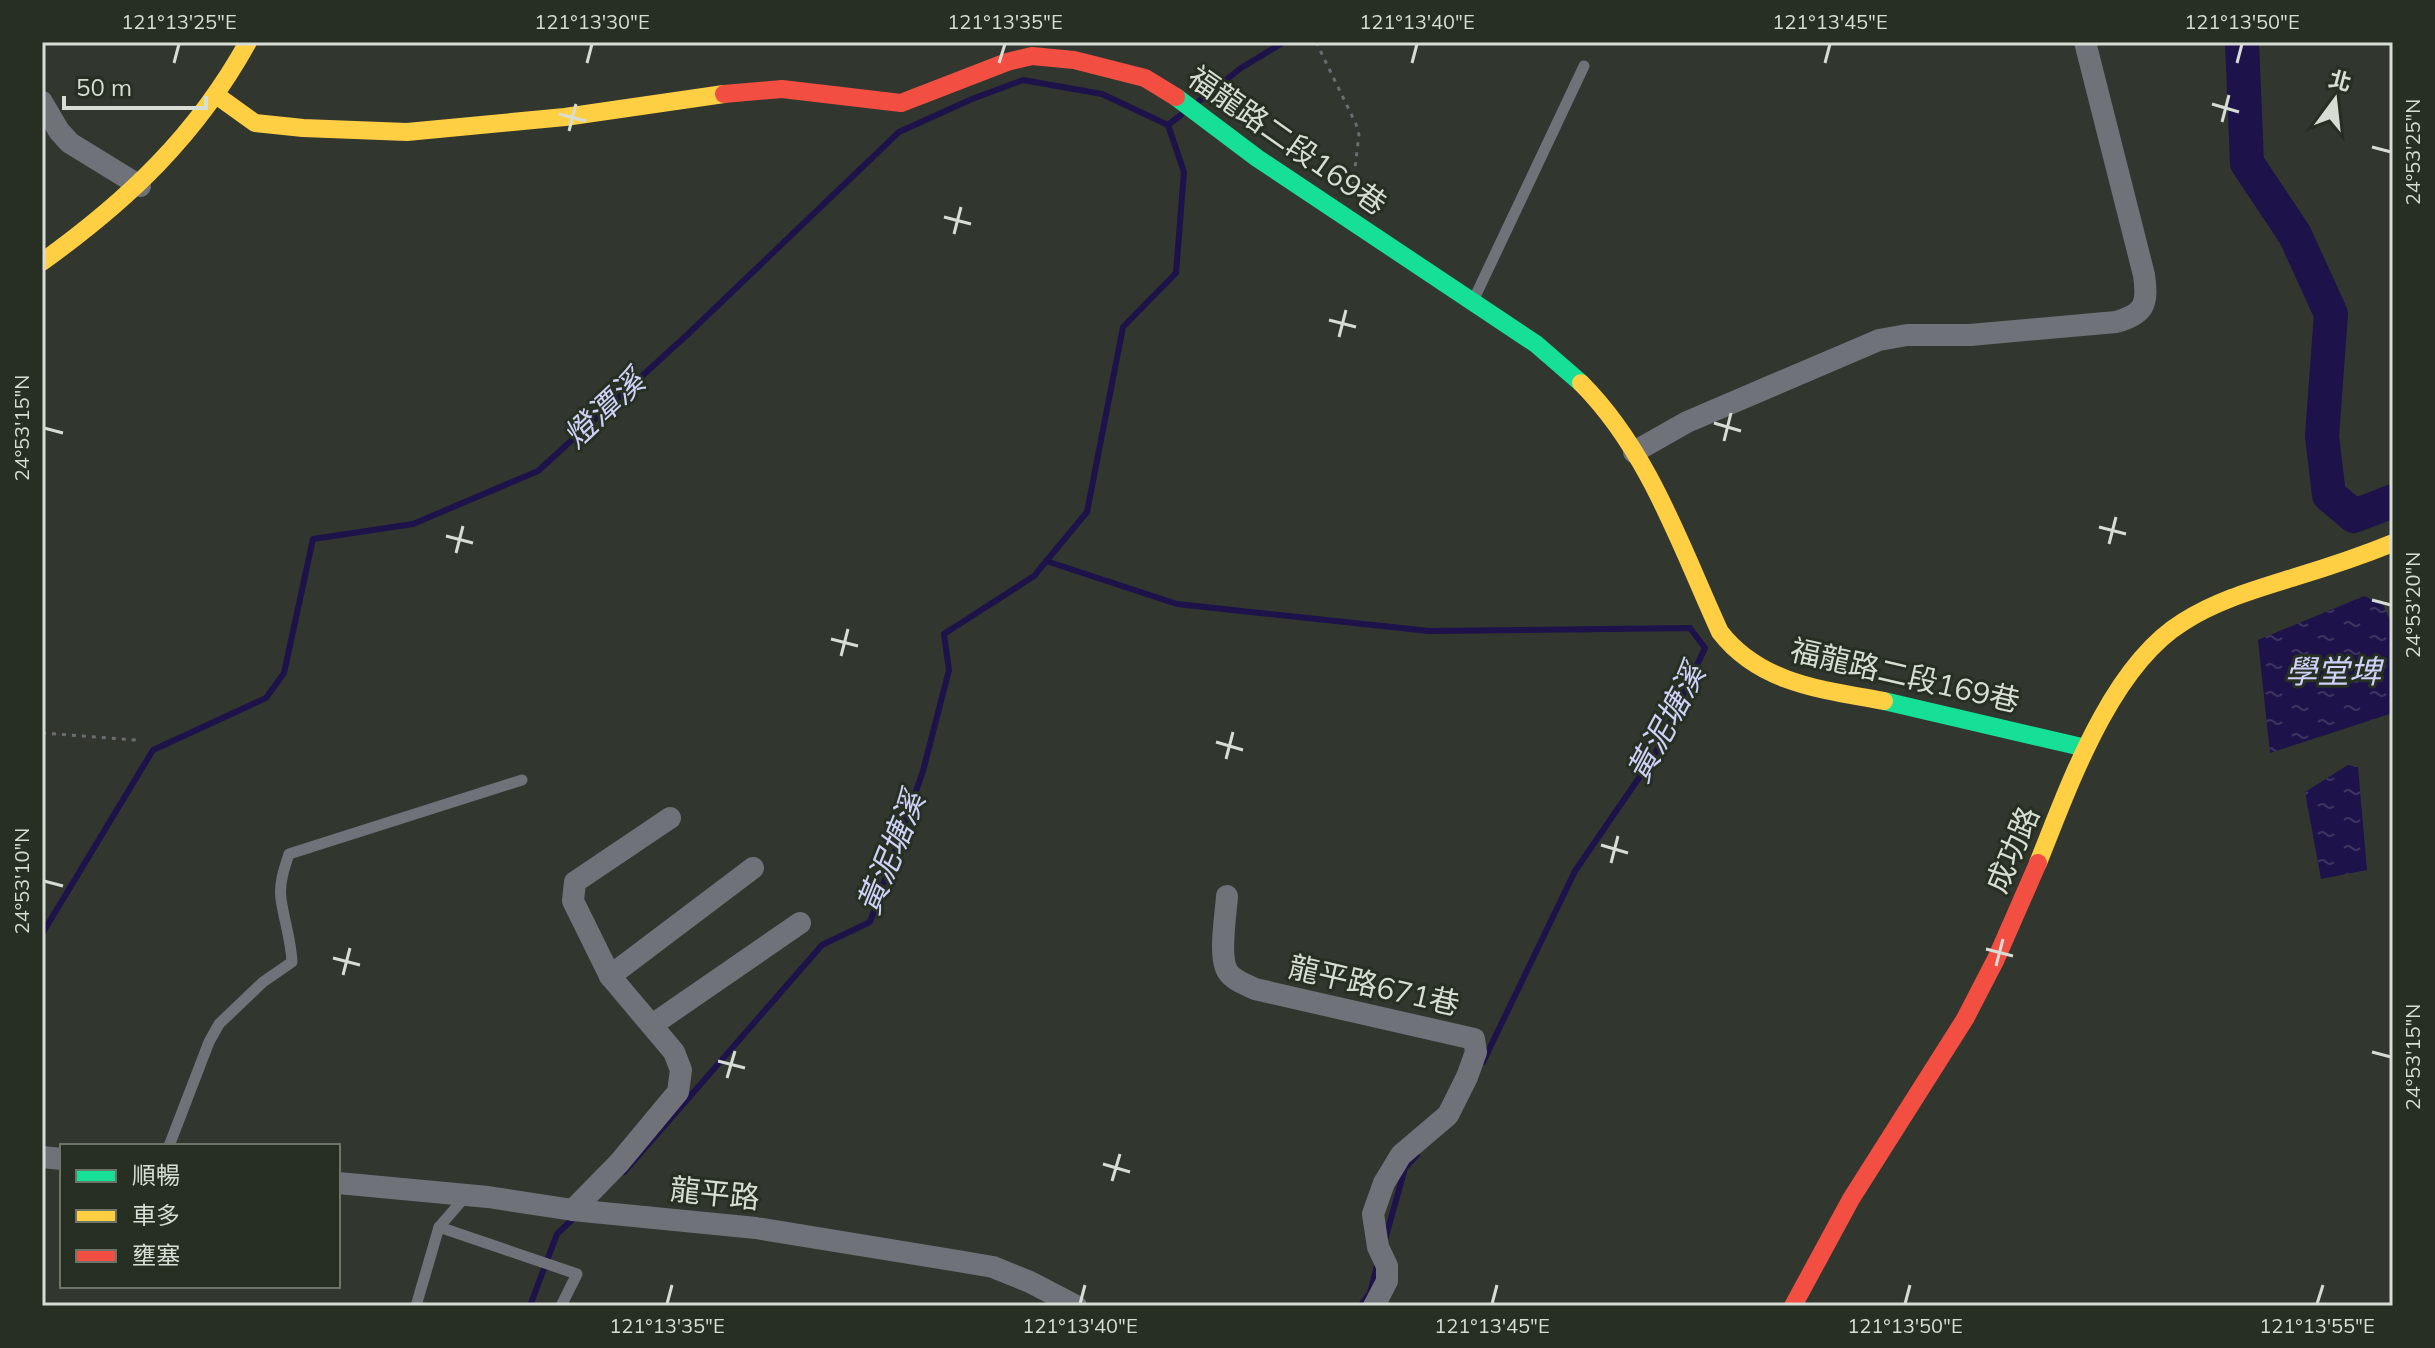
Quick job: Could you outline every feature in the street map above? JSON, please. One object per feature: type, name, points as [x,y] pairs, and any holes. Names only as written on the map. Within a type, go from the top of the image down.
[{"type":"street","points":[[42,262],[140,186],[164,161],[216,95],[248,42]]},
{"type":"street","points":[[1634,452],[1687,422],[1879,340],[1907,335],[1970,335],[2133,318],[2143,308],[2147,294],[2144,275],[2085,42]]},
{"type":"street","name":"福龍路二段169巷","points":[[216,95],[255,123],[407,132],[565,117],[730,93],[782,89],[901,103],[1007,62],[1043,56],[1074,60],[1145,78],[1180,100],[1257,158],[1536,344],[1568,370],[1601,403],[1634,452],[1657,493],[1720,632],[1734,650],[1773,675],[1821,690],[1887,701],[2086,748]]},
{"type":"street","points":[[42,102],[70,143],[140,186]]},
{"type":"street","name":"成功路","points":[[1793,1306],[1859,1186],[1927,1083],[1980,993],[2026,895],[2086,748],[2126,677],[2149,648],[2174,627],[2204,610],[2393,543]]},
{"type":"street","points":[[573,1210],[619,1163],[678,1092],[681,1070],[674,1052],[610,976],[573,901],[575,882],[670,818]]},
{"type":"street","points":[[610,976],[753,868]]},
{"type":"street","name":"龍平路671巷","points":[[1227,896],[1223,955],[1228,972],[1239,980],[1255,989],[1474,1039],[1476,1052],[1448,1115],[1401,1155],[1380,1193],[1373,1214],[1378,1247],[1387,1266],[1387,1281],[1374,1306]]},
{"type":"street","points":[[652,1025],[800,923]]},
{"type":"street","name":"龍平路","points":[[340,1183],[756,1228],[958,1261],[993,1267],[1055,1300],[1076,1306]]},
{"type":"lane","points":[[1473,302],[1584,66]]},
{"type":"lane","points":[[170,1144],[209,1042],[219,1024],[263,982],[292,962],[291,939],[281,897],[282,875],[289,854],[522,780]]},
{"type":"lane","points":[[416,1306],[439,1227],[466,1195]]},
{"type":"lane","points":[[439,1227],[577,1274],[561,1306]]},
{"type":"path","points":[[1316,42],[1359,135],[1349,218]]},
{"type":"path","points":[[42,733],[136,740]]},
{"type":"water","name":"學堂埤","points":[[2364,596],[2383,605],[2393,626],[2393,713],[2270,753],[2258,640]]},
{"type":"water","points":[[2348,765],[2358,767],[2367,870],[2321,879],[2305,792]]},
{"type":"waterway","name":"燈潭溪","points":[[1199,101],[1241,68],[1284,42]]},
{"type":"waterway","points":[[2242,42],[2247,163],[2295,235],[2331,314],[2322,436],[2329,495],[2354,516],[2393,501]]},
{"type":"waterway","name":"燈潭溪","points":[[42,934],[153,750],[266,698],[284,673],[313,539],[413,524],[538,471],[688,334],[899,132],[1023,80],[1102,94],[1168,125],[1181,115]]},
{"type":"waterway","name":"黃泥塘溪","points":[[624,1172],[822,945],[870,922],[923,771],[949,670],[944,634],[1034,576],[1087,512],[1123,327],[1176,273],[1184,172],[1168,125]]},
{"type":"waterway","name":"黃泥塘溪","points":[[1046,561],[1177,604],[1429,631],[1690,628],[1705,648],[1654,756],[1575,871],[1483,1062]]},
{"type":"waterway","name":"黃泥塘溪","points":[[1385,1240],[1405,1168],[1417,1155]]},
{"type":"waterway","name":"黃泥塘溪","points":[[530,1306],[557,1234],[574,1218]]},
{"type":"waterway","name":"黃泥塘溪","points":[[1360,1306],[1370,1293],[1377,1266]]},
{"type":"traffic: fast","points":[[1176,97],[1257,158],[1536,344],[1581,383]]},
{"type":"traffic: fast","points":[[1884,701],[2086,748]]},
{"type":"traffic: slow","points":[[42,262],[103,215],[158,164],[206,107],[248,42]]},
{"type":"traffic: slow","points":[[216,95],[255,123],[407,132],[565,117],[724,94]]},
{"type":"traffic: slow","points":[[1581,383],[1605,410],[1645,469],[1720,632],[1736,649],[1754,663],[1794,682],[1884,701]]},
{"type":"traffic: slow","points":[[2038,863],[2095,730],[2134,668],[2157,642],[2183,622],[2223,601],[2393,543]]},
{"type":"traffic: jam","points":[[724,94],[782,89],[901,103],[1007,62],[1032,56],[1074,60],[1145,78],[1176,97]]},
{"type":"traffic: jam","points":[[1793,1306],[1851,1199],[1965,1019],[1996,959],[2038,863]]}]
